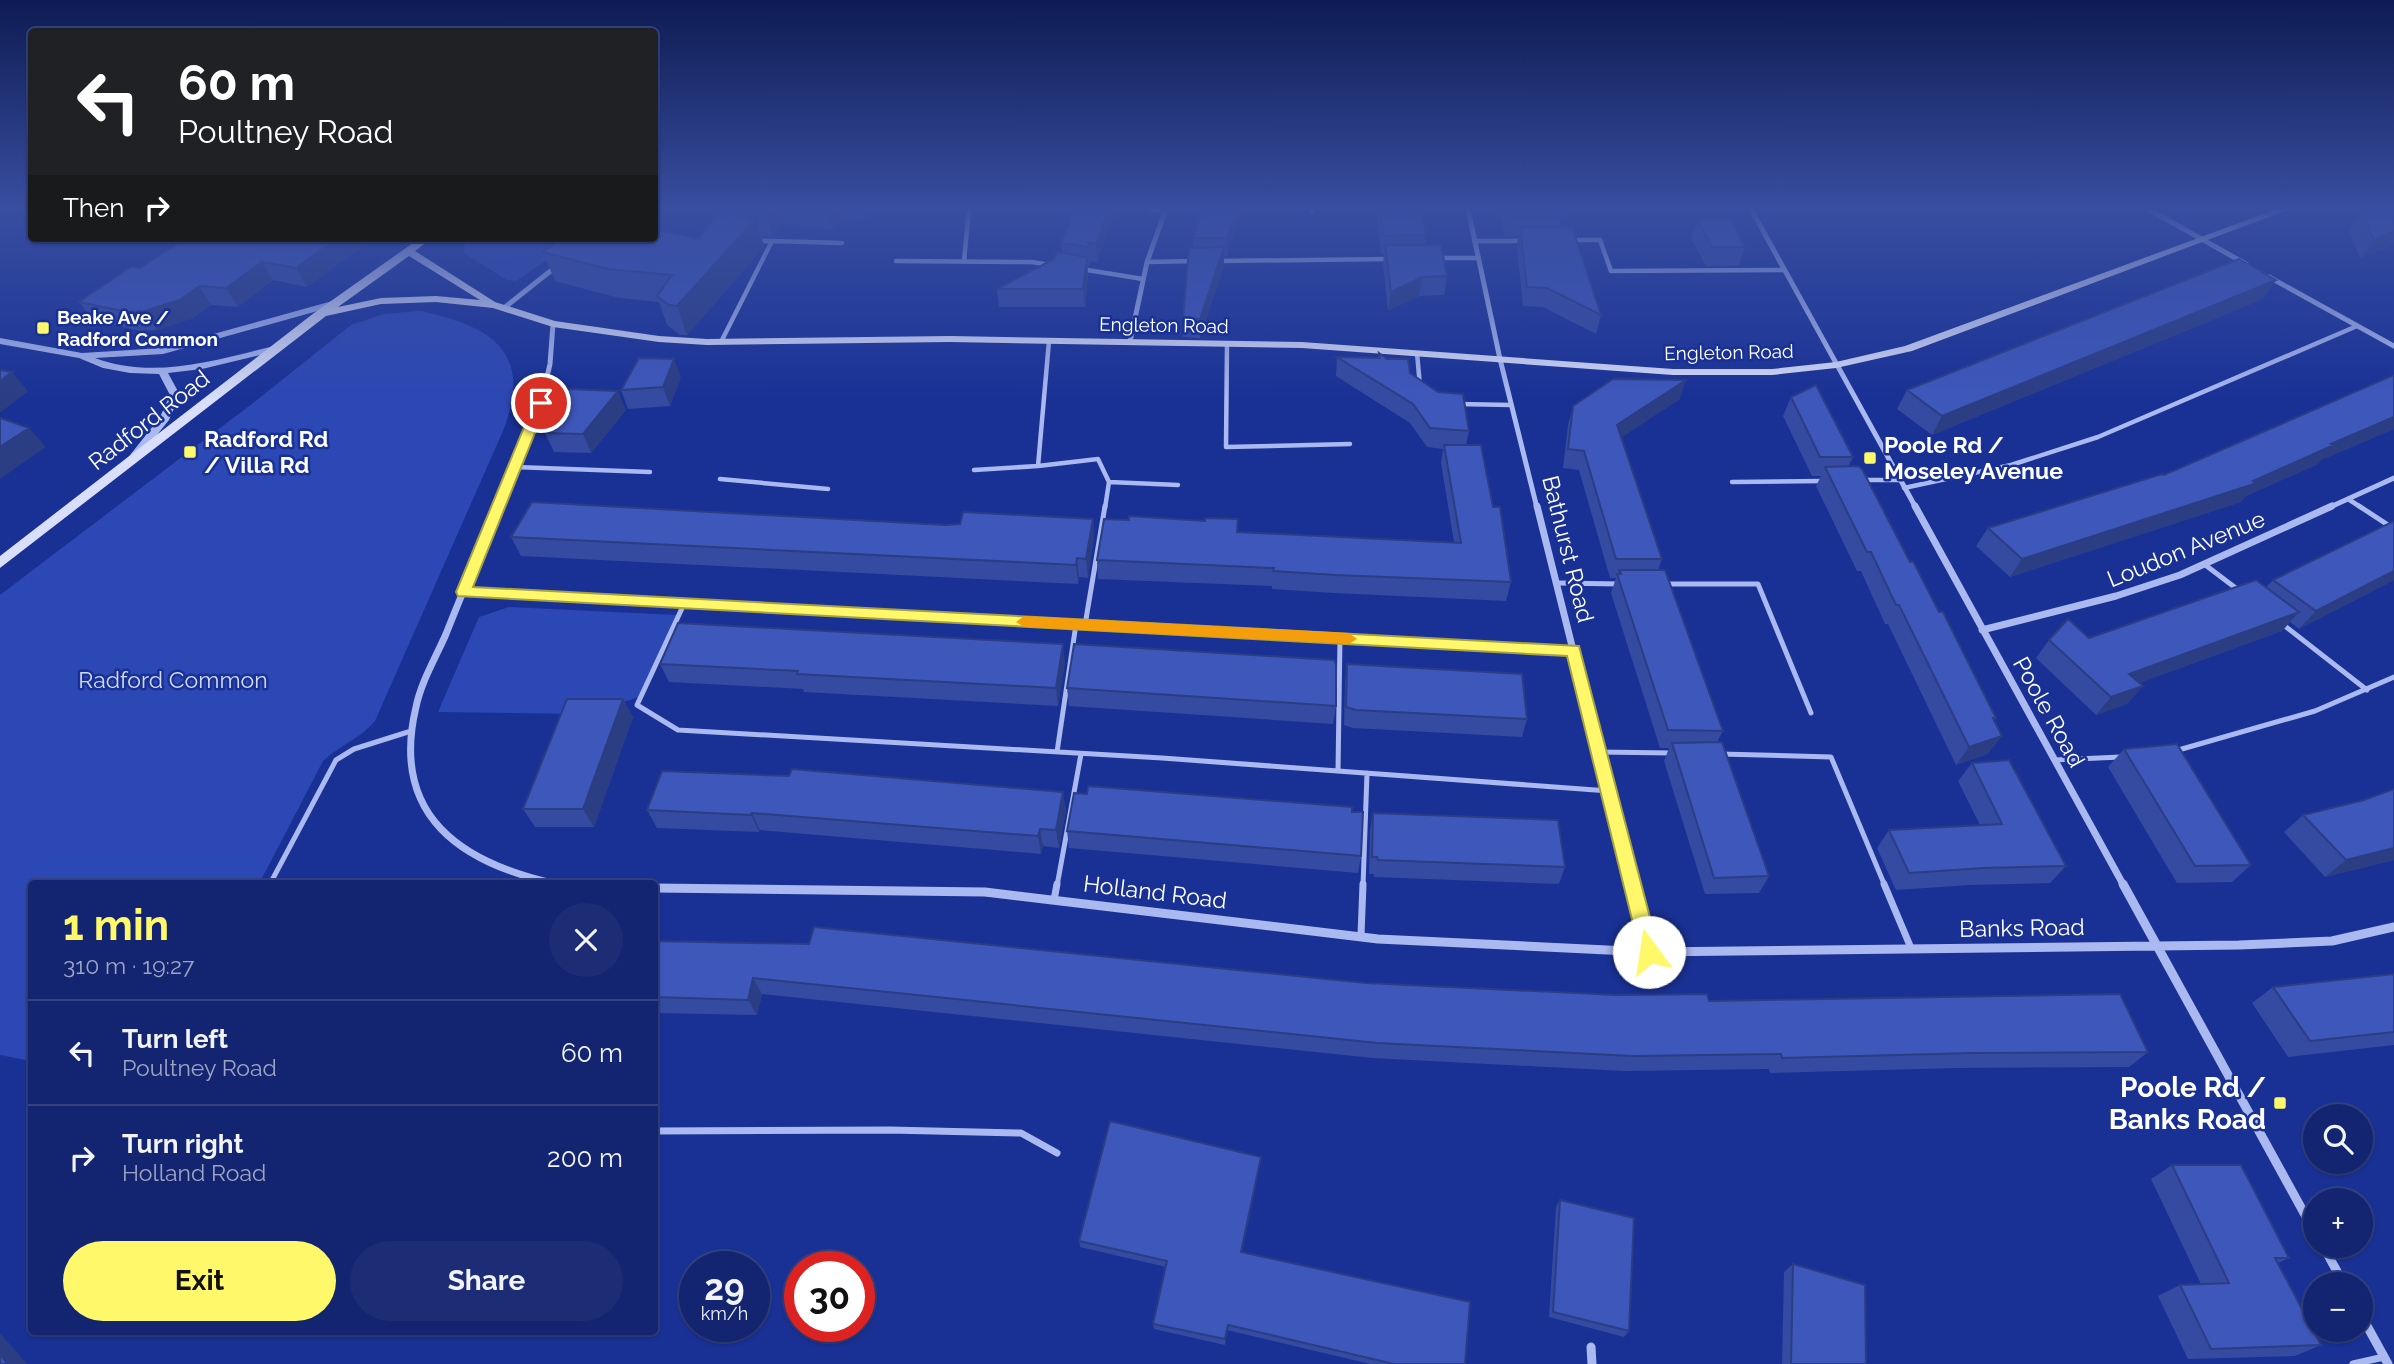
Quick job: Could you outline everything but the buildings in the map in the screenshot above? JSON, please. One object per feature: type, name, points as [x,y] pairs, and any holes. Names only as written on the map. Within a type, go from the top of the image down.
[{"type":"main road","name":"Radford Road","points":[[0,563],[318,315],[379,273]]},
{"type":"main road","name":"Engleton Road","points":[[443,273],[499,306]]},
{"type":"main road","name":"Engleton Road","points":[[318,315],[381,301],[436,299],[499,306],[553,324],[659,339],[721,342],[1049,341],[1302,345],[1673,372],[1772,372],[1836,365],[1908,349],[2115,273]]},
{"type":"street","points":[[499,306],[547,273]]},
{"type":"street","points":[[1130,342],[1144,273]]},
{"type":"street","name":"Bathurst Road","points":[[1481,273],[1511,405],[1649,952]]},
{"type":"street","name":"Poole Road","points":[[1785,273],[2303,1211]]},
{"type":"street","points":[[2262,273],[2394,346]]},
{"type":"street","points":[[0,341],[82,356],[163,351],[336,303]]},
{"type":"street","points":[[532,880],[481,862],[443,832],[419,800],[409,769],[408,732],[416,705],[541,403],[550,364],[553,324]]},
{"type":"street","points":[[82,356],[105,367],[137,373],[162,371],[274,349]]},
{"type":"street","points":[[125,467],[165,418],[175,395],[162,371]]},
{"type":"street","name":"Loudon Avenue","points":[[1982,630],[2116,597],[2204,564],[2394,478]]},
{"type":"street","points":[[463,592],[1574,650]]},
{"type":"street","name":"Holland Road","points":[[658,888],[985,892],[1378,939],[1649,952]]},
{"type":"street","name":"Banks Road","points":[[1649,952],[2332,941],[2394,927]]},
{"type":"street","points":[[2373,1337],[2386,1360]]},
{"type":"street","points":[[1591,1348],[1592,1364]]},
{"type":"lane","points":[[721,342],[756,273]]},
{"type":"lane","points":[[1103,273],[1143,279]]},
{"type":"lane","points":[[1860,480],[1902,484],[2011,466],[2098,437],[2357,326]]},
{"type":"lane","points":[[1038,466],[1049,341]]},
{"type":"lane","points":[[1227,344],[1226,447],[1350,444]]},
{"type":"lane","points":[[1417,353],[1420,388],[1428,393]]},
{"type":"lane","points":[[1445,404],[1511,405]]},
{"type":"lane","points":[[975,470],[1098,459],[1109,482],[1085,625]]},
{"type":"lane","points":[[514,467],[650,472]]},
{"type":"lane","points":[[720,479],[828,489]]},
{"type":"lane","points":[[1732,482],[1833,481]]},
{"type":"lane","points":[[1109,482],[1178,485]]},
{"type":"lane","points":[[2348,499],[2394,529]]},
{"type":"lane","points":[[2204,564],[2247,597]]},
{"type":"lane","points":[[1557,583],[1625,584]]},
{"type":"lane","points":[[1651,584],[1758,584],[1811,713]]},
{"type":"lane","points":[[684,604],[637,705],[678,730],[1057,752],[1609,791]]},
{"type":"lane","points":[[2280,621],[2368,690]]},
{"type":"lane","points":[[1057,752],[1076,624]]},
{"type":"lane","points":[[1338,771],[1340,638]]},
{"type":"lane","points":[[2173,752],[2277,722],[2368,690],[2394,677]]},
{"type":"lane","points":[[272,880],[336,760],[354,749],[408,732]]},
{"type":"lane","points":[[1599,751],[1681,753]]},
{"type":"lane","points":[[1054,900],[1081,754]]},
{"type":"lane","points":[[1708,754],[1831,757],[1911,948]]},
{"type":"lane","points":[[2054,760],[2133,757]]},
{"type":"lane","points":[[1361,935],[1367,773]]},
{"type":"lane","points":[[658,1130],[1021,1133],[1057,1153]]},
{"type":"lane","points":[[2353,1364],[2386,1360]]},
{"type":"green space","points":[[495,273],[528,273],[516,281],[507,280]]},
{"type":"green space","name":"Radford Common","points":[[420,311],[468,325],[500,347],[509,362],[513,381],[511,404],[503,431],[375,721],[323,761],[261,880],[28,880],[28,1060],[0,1055],[0,595],[351,325],[384,314]]},
{"type":"green space","points":[[509,607],[677,615],[639,697],[586,714],[438,712],[479,617]]},
{"type":"slow traffic","points":[[1024,622],[1349,639]]},
{"type":"place","name":"Beake Ave / Radford Common","points":[[43,328]]},
{"type":"place","name":"Radford Rd / Villa Rd","points":[[190,452]]},
{"type":"place","name":"Poole Rd / Moseley Avenue","points":[[1870,458]]},
{"type":"place","name":"Poole Rd / Banks Road","points":[[2280,1103]]},
{"type":"route","points":[[541,403],[463,592],[1574,650],[1649,952]]}]
